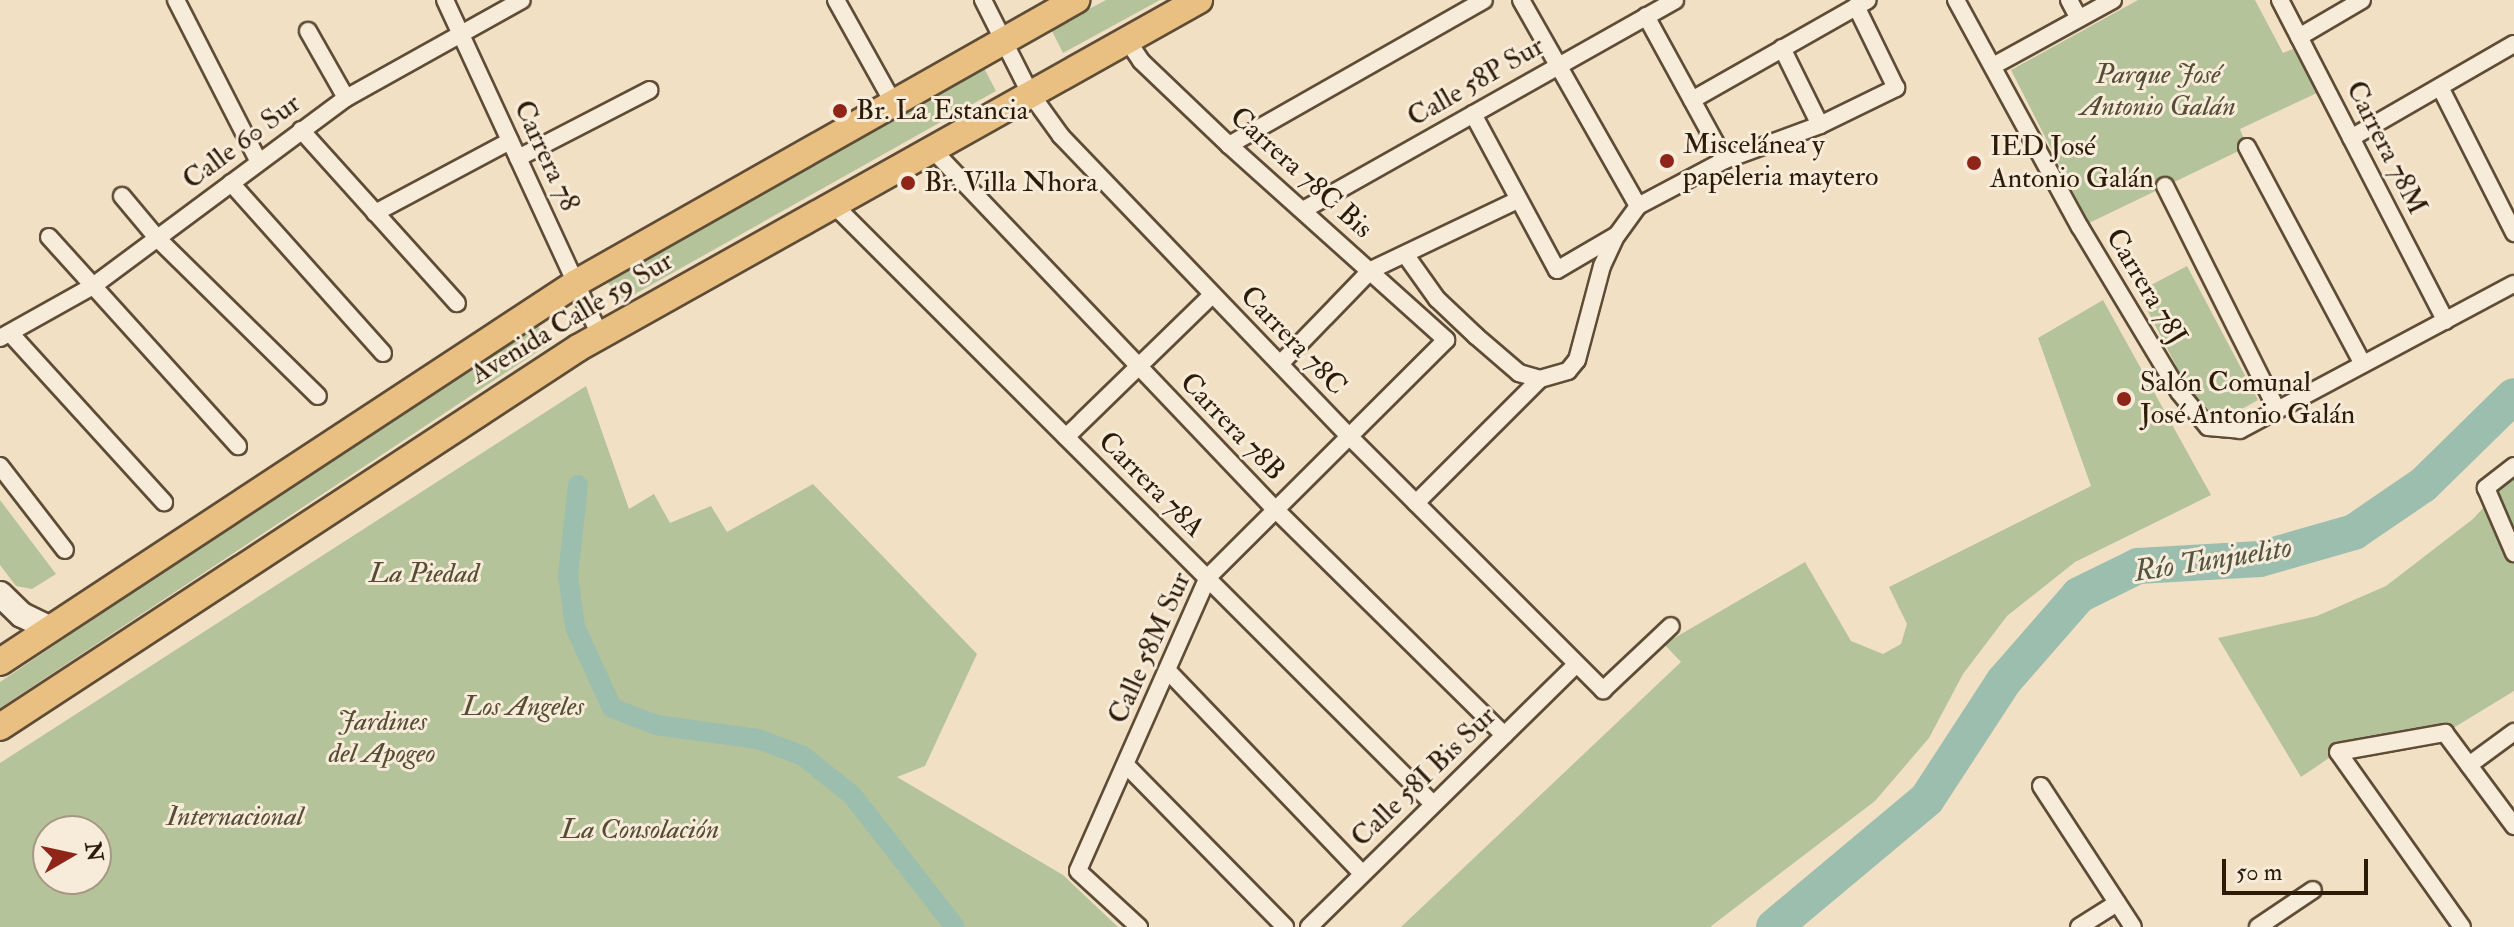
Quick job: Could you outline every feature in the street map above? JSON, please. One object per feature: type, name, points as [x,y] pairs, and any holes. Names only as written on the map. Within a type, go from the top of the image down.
[{"type":"main road","name":"Avenida Calle 59 Sur","points":[[0,662],[576,283],[1076,0]]},
{"type":"main road","name":"Avenida Calle 59 Sur","points":[[0,727],[600,335],[1199,0]]},
{"type":"street","points":[[176,0],[258,160]]},
{"type":"street","name":"Carrera 78","points":[[445,0],[600,335]]},
{"type":"street","name":"Calle 60 Sur","points":[[5,335],[93,286],[258,160],[346,98],[459,32],[522,0]]},
{"type":"street","points":[[836,0],[894,104]]},
{"type":"street","name":"Carrera 78C","points":[[983,0],[1030,93],[1061,136],[1348,435],[1603,690],[1671,626]]},
{"type":"street","points":[[1229,145],[1484,0]]},
{"type":"street","points":[[1521,0],[1638,206]]},
{"type":"street","name":"Calle 58P Sur","points":[[1303,210],[1675,0]]},
{"type":"street","name":"Carrera 78J","points":[[1956,0],[2087,239],[2179,392],[2208,427],[2240,430],[2277,410]]},
{"type":"street","points":[[2069,0],[2079,19]]},
{"type":"street","points":[[1993,66],[2113,0]]},
{"type":"street","name":"Carrera 78M","points":[[2280,0],[2446,321]]},
{"type":"street","points":[[2299,37],[2362,0]]},
{"type":"street","points":[[1416,503],[1540,379],[1568,371],[1577,360],[1602,266],[1617,235],[1638,206],[1725,160],[1820,125],[1896,88],[1862,3],[1692,100]]},
{"type":"street","points":[[1646,16],[1725,160]]},
{"type":"street","points":[[308,31],[346,98]]},
{"type":"street","name":"Carrera 78C Bis","points":[[1127,40],[1141,61],[1229,145],[1422,315],[1446,340]]},
{"type":"street","points":[[2351,138],[2514,44]]},
{"type":"street","points":[[1782,48],[1820,125]]},
{"type":"street","points":[[2440,87],[2514,233]]},
{"type":"street","points":[[518,158],[650,90]]},
{"type":"street","points":[[1473,114],[1557,270],[1617,235]]},
{"type":"street","points":[[301,130],[457,303]]},
{"type":"street","points":[[375,213],[510,141]]},
{"type":"street","points":[[2247,147],[2363,364]]},
{"type":"street","name":"Carrera 78B","points":[[931,148],[1273,507],[1504,735]]},
{"type":"street","points":[[231,183],[383,353]]},
{"type":"street","points":[[2165,186],[2277,410],[2514,284]]},
{"type":"street","points":[[122,196],[158,239],[318,396]]},
{"type":"street","points":[[1280,364],[1371,270],[1407,257],[1518,200]]},
{"type":"street","name":"Carrera 78A","points":[[833,204],[1432,803]]},
{"type":"street","points":[[49,237],[238,446]]},
{"type":"street","points":[[1407,257],[1437,299],[1519,373],[1540,379]]},
{"type":"street","points":[[1066,437],[1212,295]]},
{"type":"street","points":[[1422,315],[1437,299]]},
{"type":"street","points":[[5,335],[164,502]]},
{"type":"street","name":"Calle 58M Sur","points":[[1139,927],[1078,871],[1169,672],[1208,577],[1273,507],[1446,340]]},
{"type":"street","points":[[0,466],[65,550]]},
{"type":"street","points":[[2514,466],[2486,488],[2514,553]]},
{"type":"street","points":[[0,594],[22,615],[51,629]]},
{"type":"street","name":"Calle 58I Bis Sur","points":[[1309,927],[1576,665]]},
{"type":"street","points":[[1169,672],[1362,873]]},
{"type":"street","points":[[2469,765],[2514,732]]},
{"type":"street","points":[[2462,927],[2338,752],[2445,733],[2514,826]]},
{"type":"street","points":[[1126,765],[1285,927]]},
{"type":"street","points":[[2041,786],[2133,927]]},
{"type":"street","points":[[2258,927],[2313,890]]},
{"type":"street","points":[[2079,927],[2117,903]]},
{"type":"green space","points":[[1106,0],[1160,0],[1063,53],[1051,29]]},
{"type":"green space","name":"Parque José Antonio Galán","points":[[2138,0],[2255,0],[2283,53],[2293,49],[2317,93],[2240,129],[2247,147],[2089,223],[2011,70]]},
{"type":"green space","points":[[983,66],[996,91],[619,303],[608,282]]},
{"type":"green space","points":[[2187,266],[2258,400],[2224,419],[2201,414],[2138,292]]},
{"type":"green space","points":[[2103,300],[2211,495],[2075,562],[2007,616],[1963,674],[1929,738],[1875,801],[1710,927],[1401,927],[1681,662],[1664,644],[1805,562],[1851,641],[1883,654],[1901,644],[1907,624],[1889,587],[2091,486],[2038,338]]},
{"type":"green space","points":[[535,321],[549,344],[0,708],[0,682]]},
{"type":"green space","name":"Jardines del Apogeo","points":[[586,386],[629,509],[654,494],[670,523],[711,506],[727,532],[813,484],[977,654],[925,766],[897,777],[1063,875],[1118,927],[0,927],[0,763]]},
{"type":"green space","points":[[2514,474],[2514,691],[2445,733],[2338,752],[2301,777],[2218,638],[2317,616],[2386,586],[2473,519]]},
{"type":"green space","points":[[0,500],[56,574],[32,589],[16,586],[0,565]]},
{"type":"waterway","name":"Río Tunjuelito","points":[[1774,927],[1927,799],[2004,681],[2079,595],[2138,566],[2260,559],[2354,532],[2423,485],[2514,396]]},
{"type":"waterway","points":[[578,485],[568,575],[575,627],[612,708],[656,725],[758,739],[803,756],[852,795],[955,927]]},
{"type":"place","name":"Br. La Estancia","points":[[840,111]]},
{"type":"place","name":"Miscelánea y papeleria maytero","points":[[1667,161]]},
{"type":"place","name":"IED José Antonio Galán","points":[[1974,163]]},
{"type":"place","name":"Br. Villa Nhora","points":[[908,183]]},
{"type":"place","name":"Salón Comunal José Antonio Galán","points":[[2124,399]]},
{"type":"park label","name":"La Piedad","points":[[424,574]]},
{"type":"park label","name":"Los Angeles","points":[[523,707]]},
{"type":"park label","name":"Internacional","points":[[235,817]]},
{"type":"park label","name":"La Consolación","points":[[640,830]]}]
